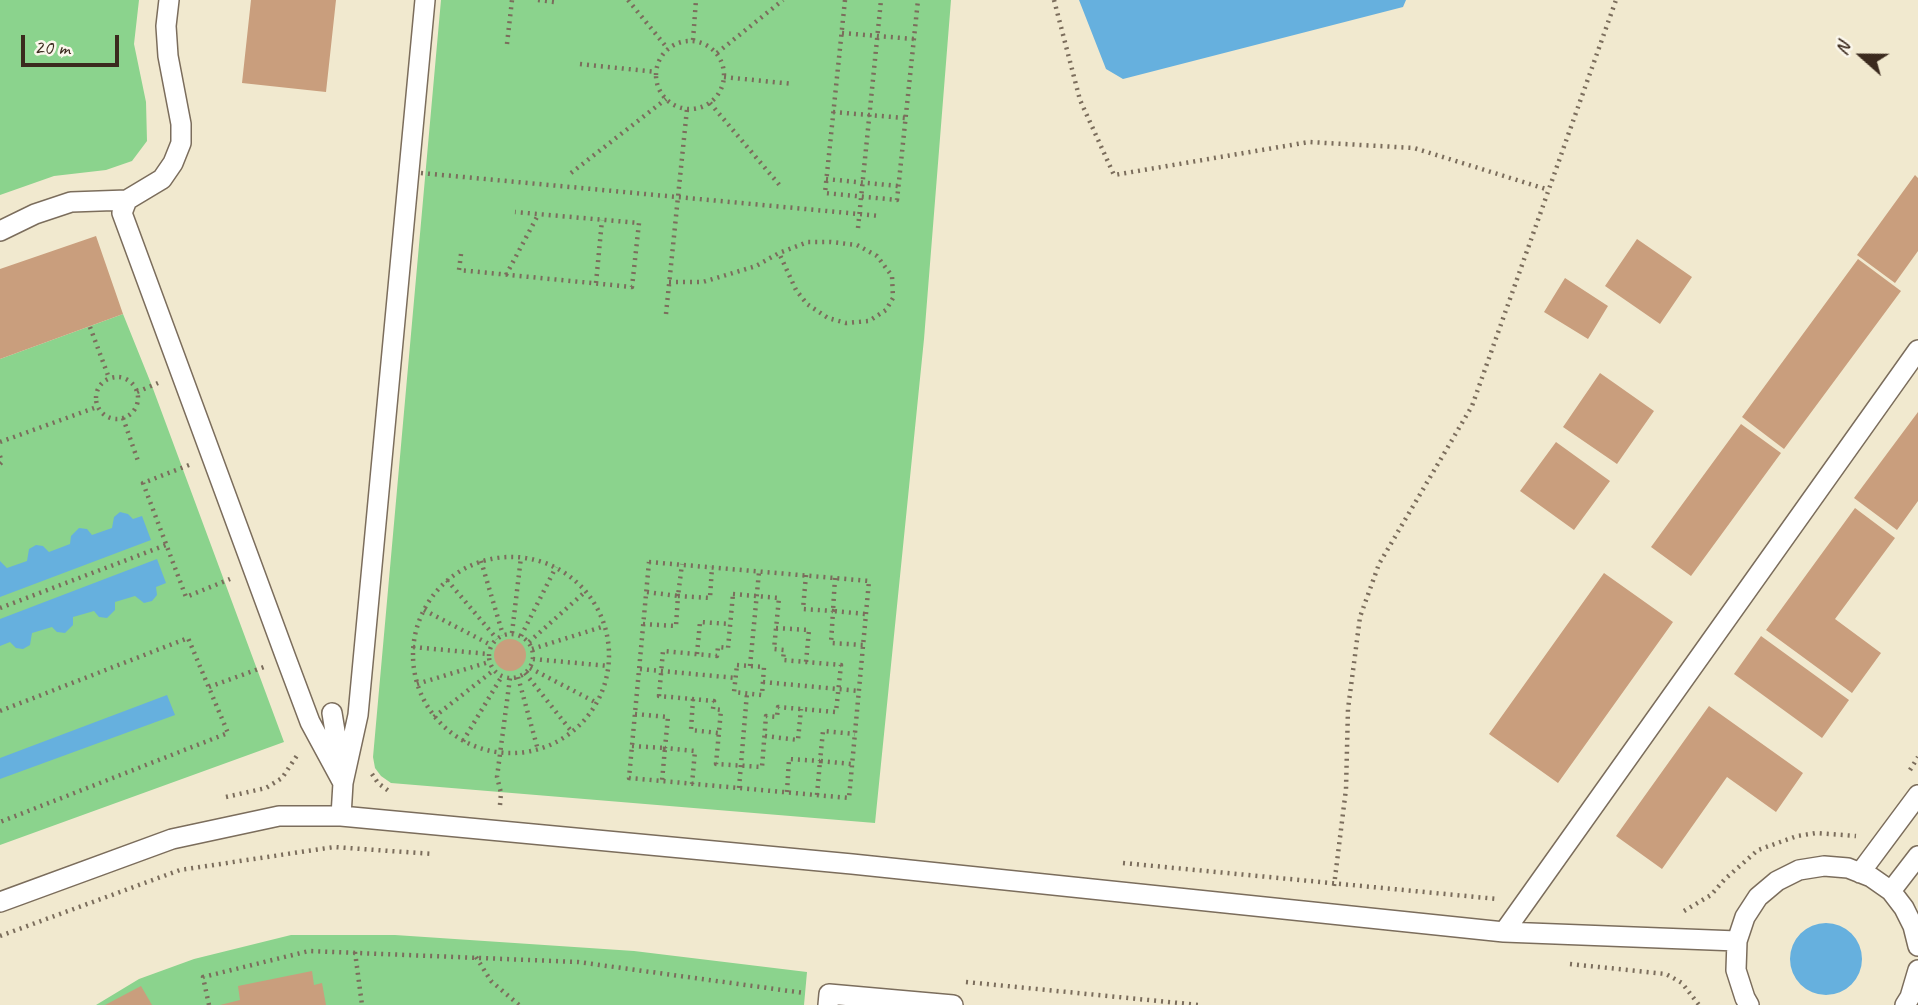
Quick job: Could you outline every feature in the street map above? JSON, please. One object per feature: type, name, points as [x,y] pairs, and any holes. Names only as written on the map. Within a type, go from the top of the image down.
[{"type":"lane","points":[[0,231],[34,214],[71,202],[127,200],[162,179],[173,163],[181,143],[181,124],[168,56],[166,26],[169,0]]},
{"type":"lane","points":[[341,816],[343,783],[358,715],[425,0]]},
{"type":"lane","points":[[127,200],[122,213],[286,658],[310,722],[343,783]]},
{"type":"lane","points":[[1504,932],[1918,350]]},
{"type":"lane","points":[[332,713],[343,783]]},
{"type":"lane","points":[[1860,873],[1918,795]]},
{"type":"lane","points":[[0,902],[172,839],[279,816],[341,816],[838,863],[1504,932],[1737,941]]},
{"type":"lane","points":[[1891,891],[1918,856]]},
{"type":"lane","points":[[1749,1005],[1736,970],[1737,941],[1745,917],[1758,897],[1777,881],[1799,870],[1824,866],[1848,868],[1871,877],[1891,891],[1904,908],[1913,926],[1918,946]]},
{"type":"lane","points":[[1905,1005],[1918,970]]},
{"type":"lane","points":[[829,999],[953,1005]]},
{"type":"path","points":[[507,44],[512,0]]},
{"type":"path","points":[[538,0],[554,2]]},
{"type":"path","points":[[628,0],[668,49]]},
{"type":"path","points":[[694,40],[696,0]]},
{"type":"path","points":[[717,53],[783,0]]},
{"type":"path","points":[[845,0],[825,193],[897,200],[918,0]]},
{"type":"path","points":[[858,228],[881,0]]},
{"type":"path","points":[[1054,0],[1080,100],[1114,175],[1309,142],[1414,148],[1549,190]]},
{"type":"path","points":[[1330,914],[1346,789],[1348,709],[1360,617],[1380,564],[1472,406],[1616,0]]},
{"type":"path","points":[[842,33],[914,39]]},
{"type":"path","points":[[694,40],[717,53],[724,69],[724,77],[717,96],[710,103],[687,109],[666,99],[657,82],[656,72],[668,49],[676,44],[694,40]]},
{"type":"path","points":[[580,64],[656,72]]},
{"type":"path","points":[[724,77],[793,84]]},
{"type":"path","points":[[571,173],[666,99]]},
{"type":"path","points":[[710,103],[782,188]]},
{"type":"path","points":[[666,314],[687,109]]},
{"type":"path","points":[[833,111],[906,118]]},
{"type":"path","points":[[421,173],[880,216]]},
{"type":"path","points":[[826,179],[898,186]]},
{"type":"path","points":[[461,254],[459,270],[632,287],[639,223],[515,212]]},
{"type":"path","points":[[506,275],[538,215]]},
{"type":"path","points":[[596,283],[602,220]]},
{"type":"path","points":[[669,282],[703,282],[756,266],[779,253],[808,242],[857,244],[877,256],[892,276],[893,298],[886,310],[869,321],[846,323],[828,318],[807,304],[796,290],[779,253]]},
{"type":"path","points":[[90,327],[109,378]]},
{"type":"path","points":[[109,378],[129,381],[136,392],[133,412],[123,418],[110,418],[97,407],[96,393],[109,378]]},
{"type":"path","points":[[0,442],[97,407]]},
{"type":"path","points":[[123,418],[138,461]]},
{"type":"path","points":[[0,456],[0,464]]},
{"type":"path","points":[[212,456],[143,483],[186,597],[254,570]]},
{"type":"path","points":[[0,608],[166,545]]},
{"type":"path","points":[[512,633],[520,557]]},
{"type":"path","points":[[520,557],[556,567],[586,591],[598,608],[605,626],[609,666],[597,703],[586,719],[572,732],[556,743],[538,750],[499,753],[462,741],[434,717],[416,684],[413,647],[423,610],[447,580],[481,561],[520,557]]},
{"type":"path","points":[[481,561],[503,635]]},
{"type":"path","points":[[649,562],[682,564],[869,581],[849,798],[629,778],[649,562]]},
{"type":"path","points":[[643,624],[676,626],[682,564]]},
{"type":"path","points":[[521,636],[556,567]]},
{"type":"path","points":[[647,592],[710,598],[712,567]]},
{"type":"path","points":[[750,666],[759,572]]},
{"type":"path","points":[[806,575],[803,609],[866,614]]},
{"type":"path","points":[[835,579],[831,643],[863,645]]},
{"type":"path","points":[[447,580],[497,639]]},
{"type":"path","points":[[529,642],[586,591]]},
{"type":"path","points":[[733,594],[779,598],[774,649],[784,650],[783,660],[841,665],[836,712],[778,706],[776,717],[766,716],[762,768],[716,764],[721,710],[713,709],[714,701],[659,695],[663,652],[717,656],[718,647],[728,648],[730,624],[733,594]]},
{"type":"path","points":[[423,610],[491,645]]},
{"type":"path","points":[[697,654],[700,622],[730,624]]},
{"type":"path","points":[[533,649],[605,626]]},
{"type":"path","points":[[776,628],[809,630],[806,662]]},
{"type":"path","points":[[512,633],[529,642],[533,649],[533,659],[525,673],[510,678],[494,670],[488,654],[497,639],[512,633]]},
{"type":"path","points":[[0,710],[188,638],[228,733],[0,822]]},
{"type":"path","points":[[413,647],[488,654]]},
{"type":"path","points":[[209,687],[286,658]]},
{"type":"path","points":[[533,659],[609,666]]},
{"type":"path","points":[[416,684],[489,662]]},
{"type":"path","points":[[737,665],[764,667],[762,695],[734,692],[736,678],[737,665]]},
{"type":"path","points":[[530,668],[597,703]]},
{"type":"path","points":[[639,669],[736,678]]},
{"type":"path","points":[[434,717],[494,670]]},
{"type":"path","points":[[525,673],[572,732]]},
{"type":"path","points":[[462,741],[502,676]]},
{"type":"path","points":[[518,677],[538,750]]},
{"type":"path","points":[[497,777],[510,678]]},
{"type":"path","points":[[762,682],[859,691]]},
{"type":"path","points":[[739,788],[747,693]]},
{"type":"path","points":[[693,699],[691,730],[719,733]]},
{"type":"path","points":[[765,736],[798,740],[801,709]]},
{"type":"path","points":[[635,714],[668,717],[662,781]]},
{"type":"path","points":[[817,795],[823,731],[855,734]]},
{"type":"path","points":[[632,746],[695,751],[692,784]]},
{"type":"path","points":[[1904,779],[1918,757]]},
{"type":"path","points":[[787,792],[789,759],[852,764]]},
{"type":"path","points":[[370,771],[387,792],[400,793]]},
{"type":"path","points":[[488,802],[500,803]]},
{"type":"path","points":[[1673,913],[1696,906],[1711,895],[1758,850],[1797,836],[1816,833],[1850,837],[1859,835]]},
{"type":"path","points":[[0,936],[180,870],[334,847],[441,855]]},
{"type":"path","points":[[1112,862],[1525,901]]},
{"type":"path","points":[[209,1005],[203,977],[309,951],[578,962],[805,993],[829,999]]},
{"type":"path","points":[[355,953],[362,1005]]},
{"type":"path","points":[[476,957],[491,981],[519,1005]]},
{"type":"path","points":[[1569,964],[1666,974],[1682,983],[1699,1005]]},
{"type":"path","points":[[965,982],[1199,1005]]},
{"type":"green space","points":[[0,0],[139,0],[134,44],[146,102],[147,141],[132,161],[106,170],[54,176],[0,195]]},
{"type":"green space","points":[[441,0],[951,0],[924,339],[875,823],[391,783],[375,768],[373,757]]},
{"type":"green space","points":[[123,314],[284,742],[0,845],[0,359]]},
{"type":"green space","points":[[291,935],[395,935],[634,951],[807,972],[804,1005],[96,1005],[139,979],[194,959]]},
{"type":"water","points":[[1079,0],[1406,0],[1403,7],[1123,79],[1106,69]]},
{"type":"water","points":[[120,512],[133,519],[142,516],[151,540],[0,597],[0,561],[7,568],[27,561],[29,549],[36,545],[43,546],[49,552],[70,544],[71,536],[79,528],[87,529],[92,535],[112,528],[114,517]]},
{"type":"water","points":[[157,559],[166,583],[156,587],[157,595],[152,601],[144,603],[135,596],[115,602],[115,610],[107,618],[99,617],[94,611],[73,617],[73,625],[65,633],[57,632],[52,627],[32,633],[30,645],[23,649],[16,648],[10,642],[0,646],[0,619]]},
{"type":"water","points":[[167,695],[175,715],[0,779],[0,758]]},
{"type":"water","points":[[1833,923],[1852,933],[1860,945],[1860,973],[1852,985],[1840,993],[1819,995],[1800,985],[1792,973],[1790,952],[1800,933],[1812,925]]},
{"type":"building","points":[[251,0],[336,0],[326,92],[242,83]]},
{"type":"building","points":[[1915,175],[1918,178],[1918,251],[1895,283],[1857,255]]},
{"type":"building","points":[[96,236],[123,314],[0,359],[0,269]]},
{"type":"building","points":[[1637,239],[1692,277],[1660,324],[1605,286]]},
{"type":"building","points":[[1858,259],[1901,291],[1784,449],[1742,417]]},
{"type":"building","points":[[1565,278],[1608,306],[1588,339],[1544,312]]},
{"type":"building","points":[[1600,373],[1654,411],[1617,464],[1563,427]]},
{"type":"building","points":[[1918,412],[1918,501],[1897,530],[1854,498]]},
{"type":"building","points":[[1741,424],[1781,453],[1691,576],[1651,547]]},
{"type":"building","points":[[1556,442],[1610,481],[1574,530],[1520,491]]},
{"type":"building","points":[[1855,508],[1895,538],[1835,619],[1881,653],[1852,693],[1766,630]]},
{"type":"building","points":[[1604,573],[1673,622],[1558,783],[1489,734]]},
{"type":"building","points":[[1761,636],[1849,700],[1822,738],[1734,674]]},
{"type":"building","points":[[510,639],[521,644],[526,655],[521,666],[510,671],[499,666],[494,655],[499,644]]},
{"type":"building","points":[[1709,706],[1803,773],[1776,812],[1727,777],[1662,869],[1616,836]]},
{"type":"building","points":[[312,971],[314,985],[322,983],[326,1005],[220,1005],[240,1000],[238,986]]},
{"type":"building","points":[[141,986],[152,1005],[105,1005]]}]
